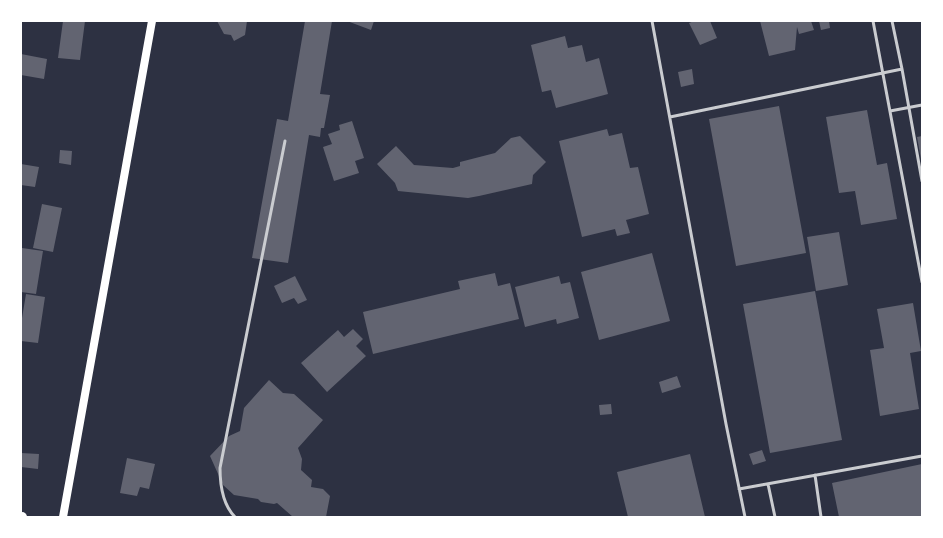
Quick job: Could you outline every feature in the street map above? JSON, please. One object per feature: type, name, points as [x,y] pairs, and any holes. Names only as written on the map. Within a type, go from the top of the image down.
[{"type":"main road","points":[[63,517],[152,21]]},
{"type":"lane","points":[[652,21],[726,424],[745,517]]},
{"type":"lane","points":[[873,21],[920,264],[922,282]]},
{"type":"lane","points":[[892,21],[922,181]]},
{"type":"lane","points":[[670,117],[902,69]]},
{"type":"lane","points":[[890,111],[922,105]]},
{"type":"lane","points":[[235,517],[231,513],[223,498],[220,484],[220,468],[285,141]]},
{"type":"lane","points":[[739,489],[922,456]]},
{"type":"lane","points":[[815,475],[821,517]]},
{"type":"lane","points":[[768,484],[775,517]]},
{"type":"building","points":[[63,21],[85,21],[80,60],[58,58]]},
{"type":"building","points":[[217,21],[247,21],[245,35],[234,41],[231,35],[224,34]]},
{"type":"building","points":[[305,21],[332,21],[320,94],[330,95],[324,128],[321,128],[320,137],[309,135],[288,263],[252,258],[277,119],[288,121]]},
{"type":"building","points":[[347,21],[374,21],[371,30]]},
{"type":"building","points":[[694,21],[710,21],[717,38],[700,45],[689,23]]},
{"type":"building","points":[[760,21],[811,21],[814,30],[799,34],[797,27],[795,50],[769,56]]},
{"type":"building","points":[[819,21],[829,21],[830,28],[821,30]]},
{"type":"building","points":[[565,36],[568,48],[582,45],[586,62],[599,58],[608,94],[556,108],[551,90],[542,92],[531,45]]},
{"type":"building","points":[[21,54],[47,59],[44,79],[21,75]]},
{"type":"building","points":[[692,69],[694,84],[681,87],[678,72]]},
{"type":"building","points":[[779,106],[806,253],[736,266],[709,119]]},
{"type":"building","points":[[867,110],[877,165],[887,163],[897,219],[861,225],[855,191],[839,193],[826,117]]},
{"type":"building","points":[[352,121],[364,158],[355,161],[359,173],[334,181],[323,147],[332,144],[328,134],[340,130],[339,125]]},
{"type":"building","points":[[607,129],[609,136],[622,133],[630,168],[638,167],[649,214],[626,220],[630,233],[617,236],[615,229],[582,237],[559,141]]},
{"type":"building","points":[[520,136],[546,162],[533,175],[532,184],[479,196],[468,198],[398,191],[395,183],[377,164],[396,146],[414,165],[453,168],[460,166],[460,162],[495,153],[511,138]]},
{"type":"building","points":[[922,136],[922,159],[921,159],[917,137]]},
{"type":"building","points":[[60,150],[72,151],[71,165],[59,163]]},
{"type":"building","points":[[21,164],[39,167],[35,187],[21,185]]},
{"type":"building","points":[[42,204],[62,208],[53,252],[33,248]]},
{"type":"building","points":[[839,232],[848,285],[816,291],[807,237]]},
{"type":"building","points":[[22,248],[43,251],[36,294],[21,292]]},
{"type":"building","points":[[652,253],[670,321],[599,340],[581,272]]},
{"type":"building","points":[[495,273],[498,286],[510,283],[519,319],[373,354],[363,312],[460,289],[458,281]]},
{"type":"building","points":[[295,276],[307,300],[298,304],[294,298],[282,303],[274,286]]},
{"type":"building","points":[[559,276],[561,284],[570,282],[579,318],[557,324],[556,319],[525,327],[515,287]]},
{"type":"building","points":[[815,291],[842,440],[770,453],[743,304]]},
{"type":"building","points":[[26,294],[45,297],[38,343],[21,341],[21,324]]},
{"type":"building","points":[[913,303],[921,351],[910,353],[919,409],[880,416],[870,350],[884,348],[877,309]]},
{"type":"building","points":[[353,329],[363,339],[356,346],[366,356],[327,392],[301,363],[338,330],[344,337]]},
{"type":"building","points":[[677,376],[681,387],[662,393],[659,382]]},
{"type":"building","points":[[269,380],[283,393],[294,394],[323,420],[298,448],[302,459],[301,470],[312,480],[311,487],[323,489],[330,496],[326,517],[293,517],[277,503],[261,502],[258,499],[234,495],[223,485],[210,456],[229,436],[240,431],[244,408]]},
{"type":"building","points":[[611,404],[612,414],[600,415],[599,405]]},
{"type":"building","points":[[762,450],[766,461],[753,465],[749,454]]},
{"type":"building","points":[[21,453],[39,454],[38,469],[21,467]]},
{"type":"building","points":[[690,454],[705,517],[628,517],[617,472]]},
{"type":"building","points":[[127,458],[155,464],[149,489],[140,487],[137,496],[120,493]]},
{"type":"building","points":[[922,464],[922,517],[839,517],[832,483]]}]
